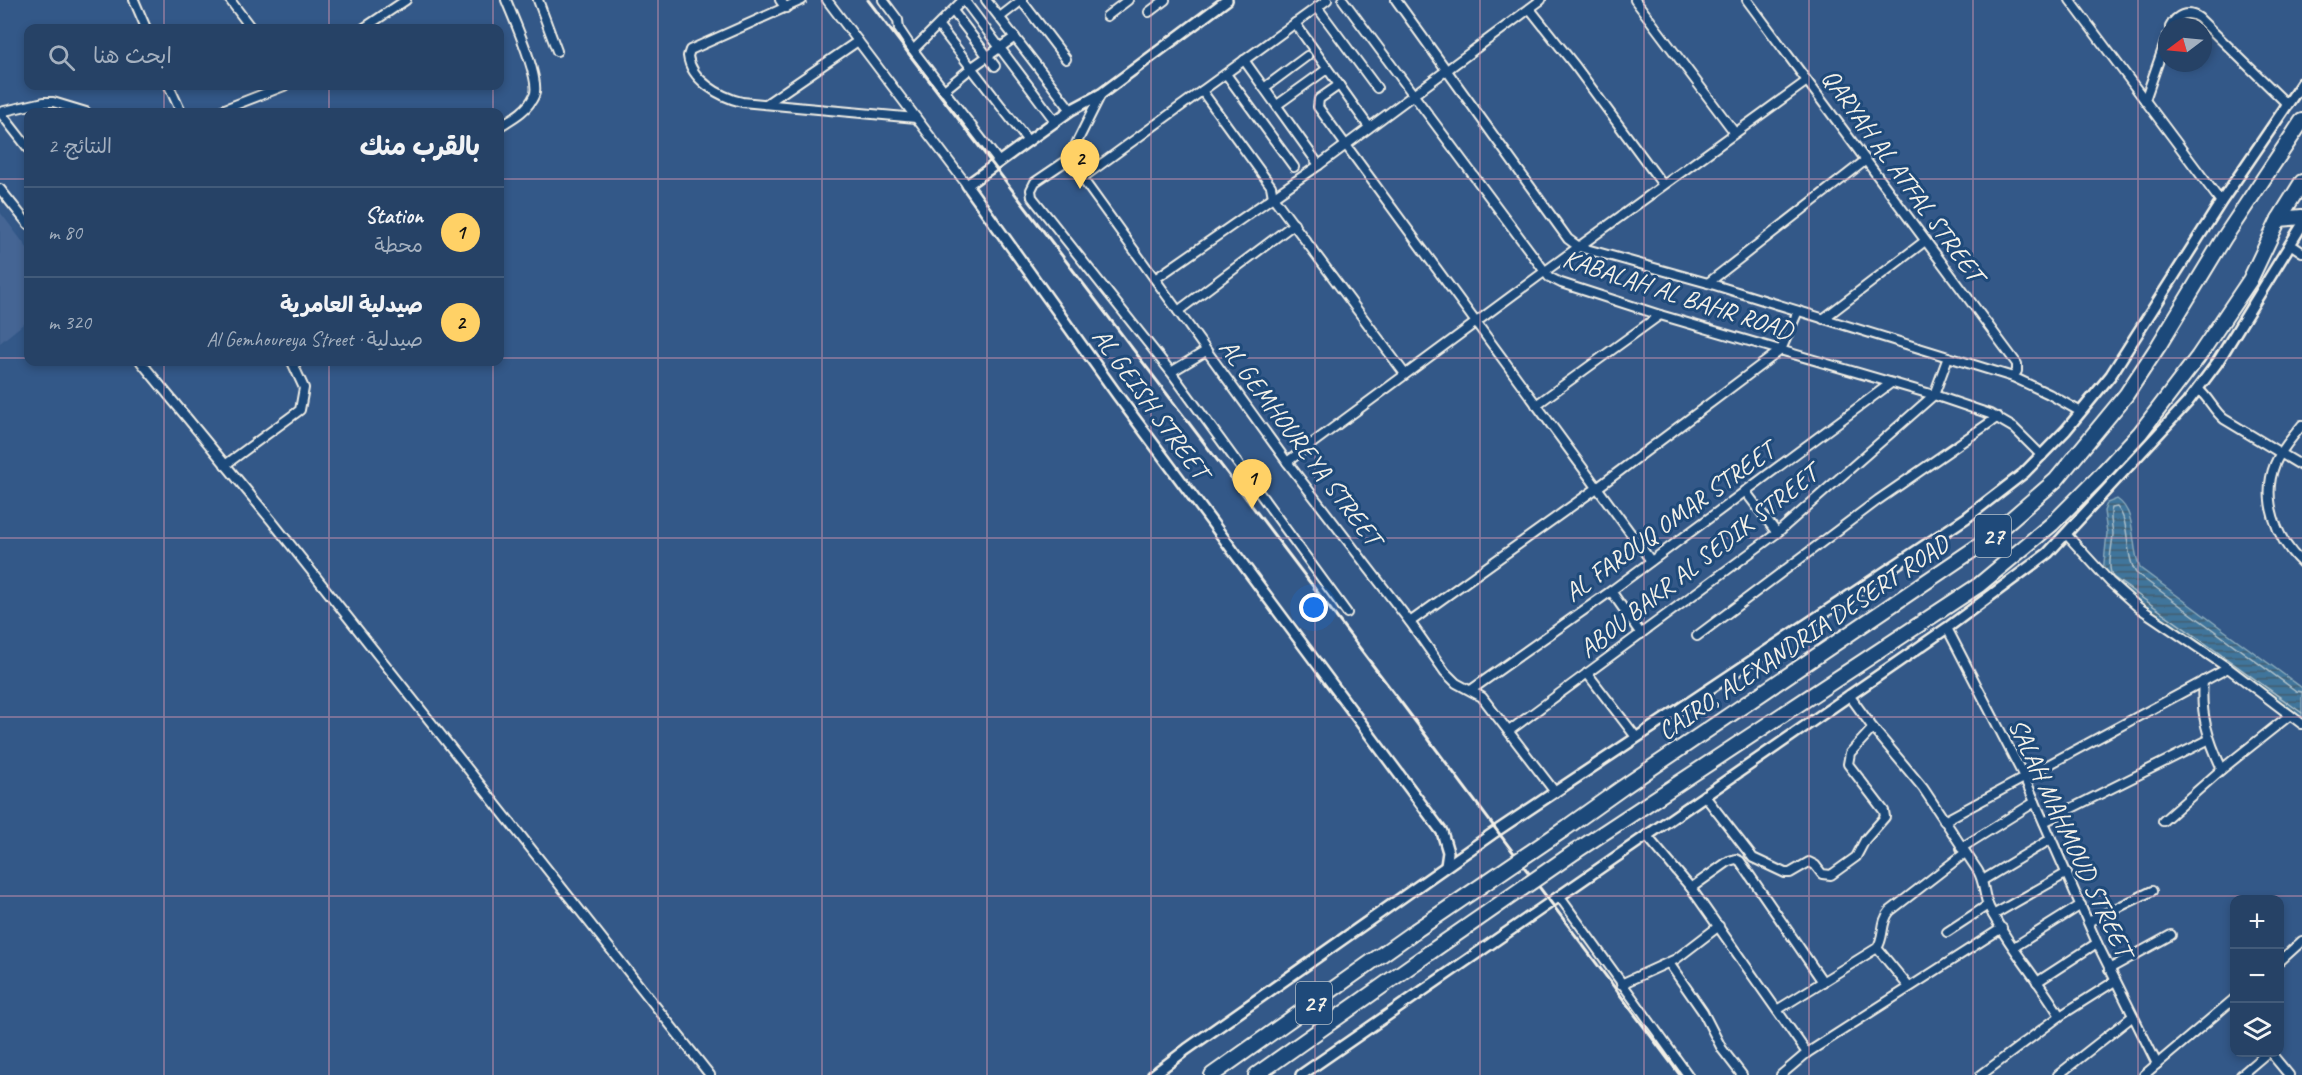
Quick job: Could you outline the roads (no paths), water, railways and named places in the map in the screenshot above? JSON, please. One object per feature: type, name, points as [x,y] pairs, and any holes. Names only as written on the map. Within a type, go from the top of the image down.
[{"type":"highway","name":"CAIRO, ALEXANDRIA DESERT ROAD","points":[[1212,1075],[1622,788],[1986,541],[2056,480],[2126,394],[2159,345],[2224,238],[2302,121]]},
{"type":"highway","name":"CAIRO, ALEXANDRIA DESERT ROAD","points":[[1256,1075],[1576,851],[1979,585],[2028,545],[2104,472],[2180,383],[2250,280],[2278,219],[2302,182]]},
{"type":"highway","points":[[2278,219],[2302,217]]},
{"type":"street","points":[[134,0],[144,24]]},
{"type":"street","points":[[230,0],[248,24]]},
{"type":"street","points":[[370,24],[406,0]]},
{"type":"street","points":[[504,124],[524,111],[536,95],[536,78],[506,0]]},
{"type":"street","points":[[538,0],[556,51]]},
{"type":"street","points":[[780,0],[786,8]]},
{"type":"street","points":[[802,0],[693,48],[688,56],[693,70],[707,85],[723,96],[742,102],[916,118]]},
{"type":"street","name":"AL GEISH STREET","points":[[827,0],[967,185],[1118,396],[1442,832],[1448,852],[1446,866]]},
{"type":"street","points":[[883,0],[898,20],[899,29],[913,50],[999,162]]},
{"type":"street","points":[[913,50],[963,0],[1055,121]]},
{"type":"street","points":[[986,0],[1071,110]]},
{"type":"street","points":[[1000,17],[1022,0],[1066,59]]},
{"type":"street","points":[[1107,16],[1128,0]]},
{"type":"street","points":[[1149,12],[1165,0]]},
{"type":"street","points":[[967,185],[1071,110],[1101,94],[1227,0]]},
{"type":"street","points":[[1082,178],[1327,0]]},
{"type":"street","name":"KABALAH AL BAHR ROAD","points":[[1343,0],[1544,272],[1561,283],[1660,315],[1934,395],[1998,417],[2014,428],[2042,456]]},
{"type":"street","name":"KABALAH AL BAHR ROAD","points":[[1396,0],[1568,238],[1579,247],[1708,283],[2013,377],[2081,412]]},
{"type":"street","points":[[1155,279],[1319,165],[1541,0]]},
{"type":"street","points":[[1635,0],[1735,133]]},
{"type":"street","name":"QARYAH AL ATFAL STREET","points":[[1747,0],[2017,364],[2017,371],[2013,377]]},
{"type":"street","points":[[2070,0],[2221,202]]},
{"type":"street","points":[[1317,7],[1377,88]]},
{"type":"street","points":[[1530,9],[1663,185]]},
{"type":"street","points":[[953,11],[995,66]]},
{"type":"street","points":[[2177,18],[2183,14],[2199,18]]},
{"type":"street","points":[[1294,23],[1369,128]]},
{"type":"street","points":[[939,26],[1028,141]]},
{"type":"street","points":[[2212,31],[2287,104]]},
{"type":"street","points":[[943,91],[1015,37]]},
{"type":"street","points":[[766,104],[858,41]]},
{"type":"street","points":[[1264,88],[1307,56]]},
{"type":"street","points":[[1244,60],[1319,165]]},
{"type":"street","points":[[2145,100],[2158,63]]},
{"type":"street","points":[[1277,105],[1327,69]]},
{"type":"street","points":[[1226,74],[1294,167]]},
{"type":"street","points":[[1287,462],[1475,322],[1807,81]]},
{"type":"street","points":[[1153,1075],[1186,1049],[1446,866],[2006,489],[2042,456],[2111,375],[2221,202],[2302,83]]},
{"type":"street","points":[[1339,86],[1319,99],[1317,105],[1651,561]]},
{"type":"street","points":[[171,90],[179,108]]},
{"type":"street","points":[[227,108],[274,90]]},
{"type":"street","points":[[1202,91],[1271,186],[1274,197],[1405,374]]},
{"type":"street","points":[[1101,94],[1073,150],[1072,157],[1035,182],[1030,190],[1032,196],[1171,372],[1347,612]]},
{"type":"street","points":[[24,143],[0,112],[44,102],[53,102],[73,108]]},
{"type":"street","name":"AL GEMHOUREYA STREET","points":[[1072,157],[1074,167],[1206,351],[1450,678],[1482,697],[1555,792]]},
{"type":"street","points":[[1708,283],[1866,160]]},
{"type":"street","points":[[0,189],[24,219]]},
{"type":"street","points":[[1178,311],[1294,224]]},
{"type":"street","points":[[1301,1075],[1947,628],[2038,561],[2066,534],[2198,389],[2217,363],[2302,225]]},
{"type":"street","points":[[1823,319],[1925,241]]},
{"type":"street","points":[[2289,244],[2302,252]]},
{"type":"street","points":[[1410,622],[1597,488],[1781,350],[1798,311]]},
{"type":"street","points":[[1536,405],[1660,315]]},
{"type":"street","points":[[1171,372],[1206,351]]},
{"type":"street","points":[[1934,395],[1948,357]]},
{"type":"street","points":[[144,366],[547,867],[710,1075]]},
{"type":"street","points":[[225,465],[300,410],[304,388],[294,366]]},
{"type":"street","name":"AL FAROUQ OMAR STREET","points":[[1470,690],[1611,591],[1891,383]]},
{"type":"street","points":[[2198,389],[2224,419],[2302,465]]},
{"type":"street","name":"ABOU BAKR AL SEDIK STREET","points":[[1509,731],[1777,533],[1934,395]]},
{"type":"street","points":[[1697,636],[1878,500],[1998,417]]},
{"type":"street","points":[[2302,424],[2281,452],[2272,474],[2271,504],[2279,534],[2290,551],[2302,563]]},
{"type":"street","points":[[1745,491],[1777,533]]},
{"type":"street","points":[[2066,534],[2110,582],[2138,607],[2228,668],[2302,724]]},
{"type":"street","points":[[1611,591],[1641,634]]},
{"type":"street","name":"SALAH MAHMOUD STREET","points":[[1947,628],[2024,777],[2109,969],[2157,1064]]},
{"type":"street","points":[[1944,821],[2228,668]]},
{"type":"street","points":[[1587,674],[1636,736]]},
{"type":"street","points":[[2203,681],[2202,711],[2208,740],[2222,769]]},
{"type":"street","points":[[1849,695],[1923,788],[1983,880],[1988,905],[1994,915],[2060,1016]]},
{"type":"street","points":[[2163,821],[2222,769],[2290,715]]},
{"type":"street","points":[[1704,795],[1753,858],[1785,873],[1790,873],[1809,862],[1815,865],[1822,874],[1831,875],[1856,857],[1865,840],[1885,817],[1884,811],[1848,764],[1850,753],[1873,728]]},
{"type":"street","points":[[2044,822],[2208,740]]},
{"type":"street","points":[[1777,1010],[1876,948],[1881,940],[1883,922],[1890,911],[1963,850],[2035,802]]},
{"type":"street","points":[[1646,835],[1691,888],[1807,1053]]},
{"type":"street","points":[[1983,880],[2051,839]]},
{"type":"street","points":[[1691,888],[1729,861],[1736,859],[1740,861],[1822,982]]},
{"type":"street","points":[[1994,915],[2067,873]]},
{"type":"street","points":[[2088,922],[2152,891]]},
{"type":"street","points":[[1559,896],[1688,1075]]},
{"type":"street","points":[[1947,932],[1988,905]]},
{"type":"street","points":[[2014,946],[2080,905]]},
{"type":"street","points":[[1621,984],[1669,963],[1719,926]]},
{"type":"street","points":[[1781,1075],[1807,1053],[2002,928]]},
{"type":"street","points":[[2109,969],[2171,935]]},
{"type":"street","points":[[2284,957],[2302,941]]},
{"type":"street","points":[[2037,982],[2097,943]]},
{"type":"street","points":[[1876,948],[1909,987]]},
{"type":"street","points":[[1669,963],[1703,1012],[1722,1049],[1742,1075]]},
{"type":"street","points":[[1980,1075],[2060,1016],[2115,981]]},
{"type":"street","points":[[2144,1075],[2230,1006]]},
{"type":"street","points":[[2058,1075],[2133,1016]]},
{"type":"street","points":[[2241,1075],[2264,1057]]},
{"type":"street","points":[[2273,1057],[2289,1075]]},
{"type":"water","points":[[2117,499],[2124,505],[2131,521],[2140,568],[2302,688],[2302,720],[2109,581],[2103,573],[2107,533],[2104,511],[2107,503]]},
{"type":"railway","points":[[868,0],[1403,705],[1680,1075]]},
{"type":"place","name":"صيدلية العامرية","points":[[1080,189]]},
{"type":"place","name":"Station","points":[[1252,509]]}]
